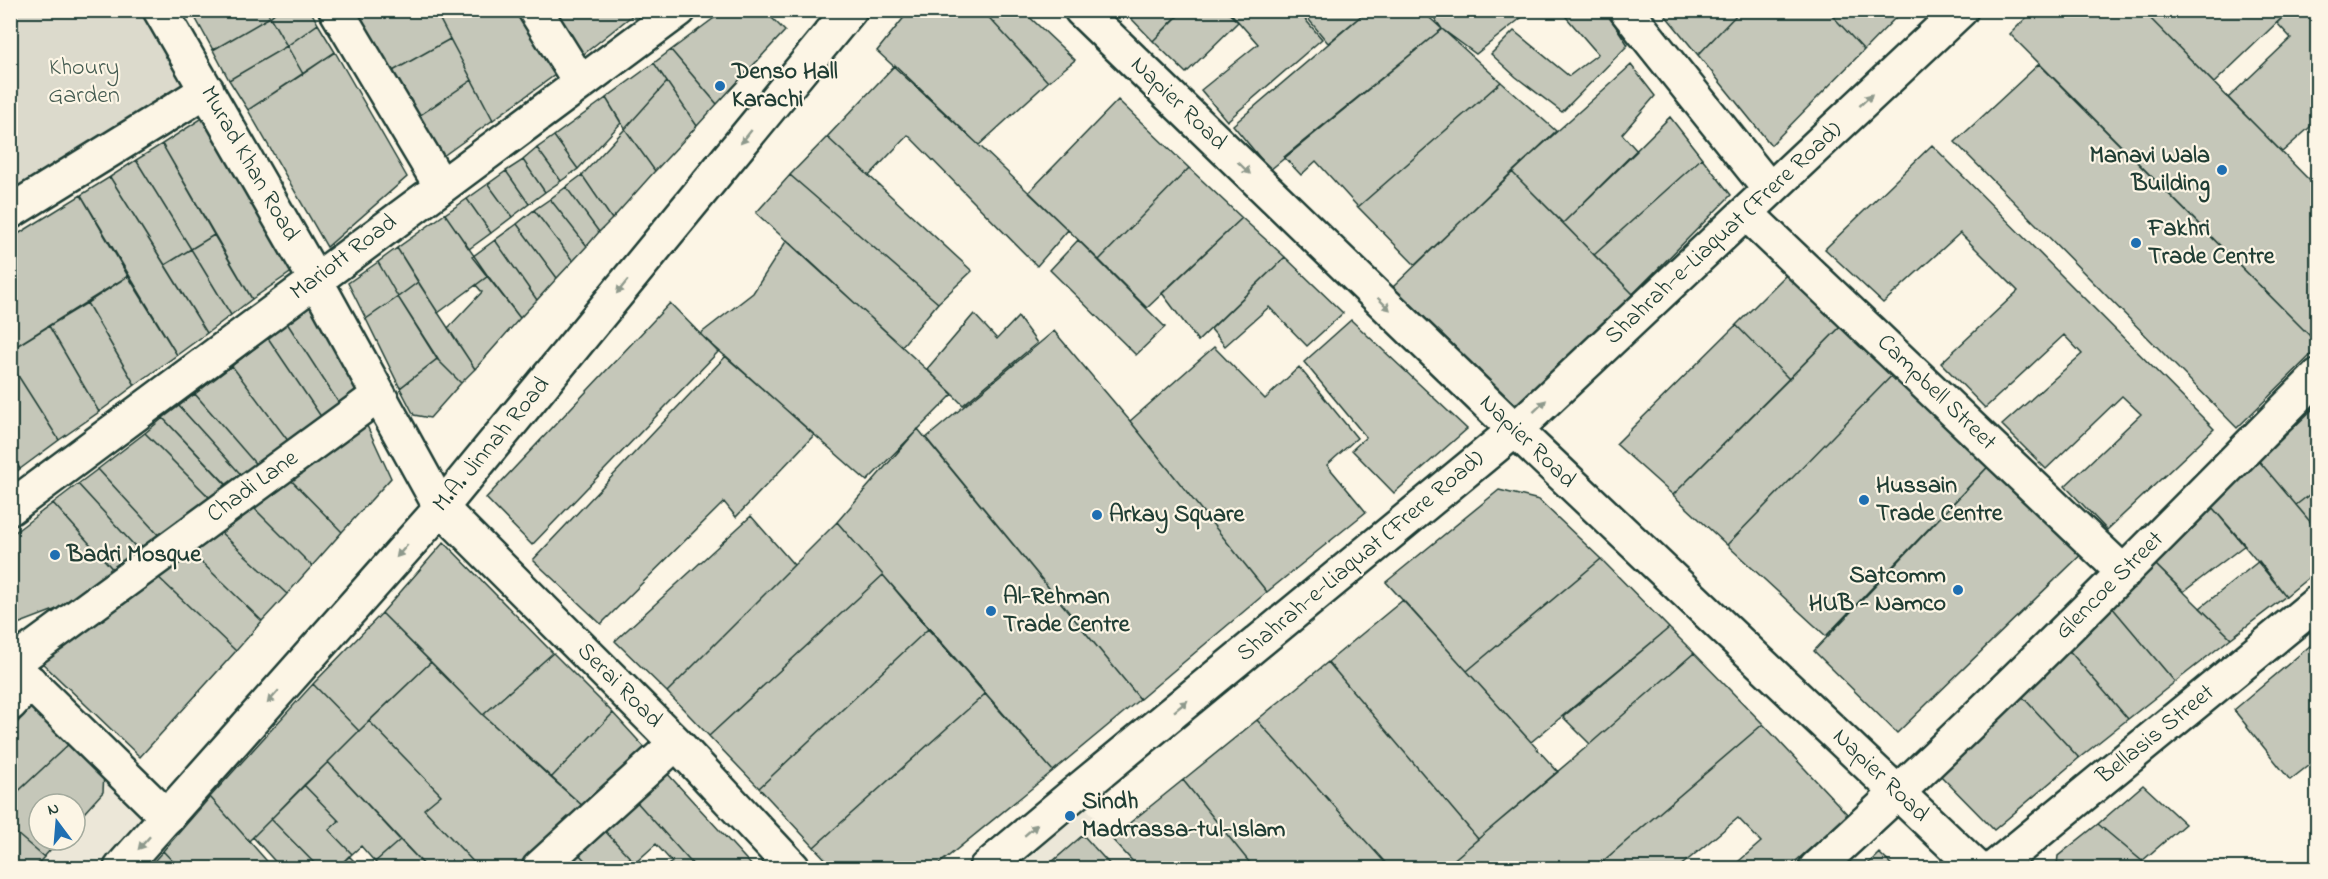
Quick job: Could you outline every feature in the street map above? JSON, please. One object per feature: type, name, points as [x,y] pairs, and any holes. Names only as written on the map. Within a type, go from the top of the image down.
[{"type":"main road","name":"Murad Khan Road","points":[[160,10],[315,279],[441,508]]},
{"type":"main road","points":[[336,10],[441,186]]},
{"type":"main road","points":[[535,10],[580,82]]},
{"type":"main road","name":"Mariott Road","points":[[10,508],[679,10]]},
{"type":"main road","name":"M.A. Jinnah Road","points":[[122,868],[441,508],[850,10]]},
{"type":"main road","name":"Napier Road","points":[[1081,10],[1515,430],[1977,868]]},
{"type":"main road","points":[[1626,10],[1770,189]]},
{"type":"main road","name":"Shahrah-e-Liaquat (Frere Road)","points":[[986,868],[1515,430],[1747,214],[1770,189],[1961,10]]},
{"type":"main road","points":[[10,212],[207,90]]},
{"type":"main road","name":"Campbell Street","points":[[1747,214],[2124,573]]},
{"type":"main road","name":"Glencoe Street","points":[[1816,868],[1899,793],[2124,573],[2318,376]]},
{"type":"main road","name":"Chadi Lane","points":[[16,678],[378,395]]},
{"type":"main road","name":"Serai Road","points":[[441,508],[676,743],[793,868]]},
{"type":"main road","name":"Bellasis Street","points":[[1994,868],[2318,602]]},
{"type":"main road","points":[[16,678],[167,817]]},
{"type":"main road","points":[[539,868],[676,743]]},
{"type":"shaded area","points":[[10,663],[167,817],[121,868],[11,868]]},
{"type":"shaded area","name":"Sindh Madrrassa-tul-Islam","points":[[1074,794],[1139,868],[986,868]]},
{"type":"green space","name":"Khoury Garden","points":[[10,11],[160,11],[207,90],[25,203],[11,182]]},
{"type":"building","points":[[191,10],[266,10],[270,17],[213,50]]},
{"type":"building","points":[[266,10],[278,10],[270,17]]},
{"type":"building","points":[[278,10],[310,10],[318,24],[287,46],[270,17]]},
{"type":"building","points":[[357,10],[435,10],[450,39],[391,72]]},
{"type":"building","points":[[447,10],[521,10],[559,72],[493,120],[438,16]]},
{"type":"building","points":[[551,10],[639,10],[580,57]]},
{"type":"building","points":[[725,10],[764,10],[785,31],[717,104],[671,50]]},
{"type":"building","points":[[910,10],[982,10],[1048,82],[979,145],[877,51]]},
{"type":"building","points":[[982,10],[1022,10],[1075,60],[1048,82]]},
{"type":"building","points":[[1123,10],[1176,10],[1180,14],[1153,41]]},
{"type":"building","points":[[1183,10],[1225,10],[1238,22],[1186,73],[1153,41]]},
{"type":"building","points":[[1228,10],[1297,10],[1322,39],[1227,121],[1201,90],[1258,44]]},
{"type":"building","points":[[1301,10],[1368,10],[1328,43]]},
{"type":"building","points":[[1368,10],[1421,10],[1442,29],[1270,170],[1233,125]]},
{"type":"building","points":[[1431,10],[1531,10],[1476,54],[1442,29],[1430,12]]},
{"type":"building","points":[[1560,10],[1605,10],[1628,45],[1562,112],[1516,77],[1491,54],[1514,31],[1569,76],[1598,54]]},
{"type":"building","points":[[1661,10],[1741,10],[1698,55]]},
{"type":"building","points":[[1741,10],[1827,10],[1864,50],[1771,145],[1698,55]]},
{"type":"building","points":[[1827,10],[1903,10],[1864,50]]},
{"type":"building","name":"Manavi Wala Building","points":[[2034,10],[2142,10],[2318,189],[2318,344],[2010,34]]},
{"type":"building","points":[[2142,10],[2290,10],[2214,83]]},
{"type":"building","points":[[2290,10],[2306,10],[2318,22],[2318,120],[2282,152],[2228,98],[2291,38],[2277,23]]},
{"type":"building","points":[[2306,10],[2318,10],[2318,22],[2313,18]]},
{"type":"building","points":[[270,17],[287,46],[229,80],[213,50]]},
{"type":"building","points":[[318,24],[335,52],[303,74],[287,46]]},
{"type":"building","points":[[1442,29],[1501,82],[1358,207],[1316,161],[1301,175],[1284,157]]},
{"type":"building","points":[[450,39],[472,80],[416,118],[391,72]]},
{"type":"building","points":[[287,46],[303,74],[248,110],[229,80]]},
{"type":"building","points":[[671,50],[717,104],[697,126],[654,63]]},
{"type":"building","points":[[335,52],[407,177],[327,247],[248,110]]},
{"type":"building","points":[[654,63],[667,82],[625,129],[606,98]]},
{"type":"building","name":"Fakhri Trade Centre","points":[[2039,64],[2318,344],[2318,348],[2237,428],[1955,142]]},
{"type":"building","points":[[895,65],[1068,230],[1037,266],[908,135],[869,176],[827,137]]},
{"type":"building","points":[[1631,65],[1655,96],[1622,134],[1637,151],[1563,223],[1512,172]]},
{"type":"building","points":[[472,80],[493,120],[439,159],[416,118]]},
{"type":"building","points":[[667,82],[697,126],[655,171],[625,129]]},
{"type":"building","points":[[1501,82],[1556,131],[1415,265],[1358,207]]},
{"type":"building","points":[[606,98],[621,123],[578,169],[554,136]]},
{"type":"building","points":[[1118,100],[1189,168],[1099,260],[1029,192]]},
{"type":"building","points":[[207,115],[293,271],[252,299],[162,144]]},
{"type":"building","points":[[1670,117],[1702,158],[1594,255],[1563,223]]},
{"type":"building","points":[[625,129],[655,171],[612,219],[582,175]]},
{"type":"building","points":[[554,136],[578,169],[561,181],[537,148]]},
{"type":"building","points":[[827,137],[972,271],[938,303],[790,175]]},
{"type":"building","points":[[162,144],[214,235],[191,249],[136,160]]},
{"type":"building","points":[[1932,145],[2214,429],[2107,530],[2065,486],[2141,414],[2122,396],[2046,469],[2002,425],[2082,354],[2064,335],[1985,408],[1941,363],[2018,291],[1960,233],[1883,303],[1825,249]]},
{"type":"building","points":[[537,148],[561,181],[545,192],[523,160]]},
{"type":"building","points":[[1702,158],[1731,195],[1633,294],[1594,255]]},
{"type":"building","points":[[136,160],[191,249],[165,265],[110,177]]},
{"type":"building","points":[[523,160],[545,192],[529,204],[506,171]]},
{"type":"building","points":[[1189,168],[1242,218],[1147,308],[1099,260]]},
{"type":"building","points":[[506,171],[529,204],[512,217],[488,184]]},
{"type":"building","points":[[1512,172],[1633,294],[1516,406],[1393,287]]},
{"type":"building","points":[[582,175],[612,219],[599,232],[566,187]]},
{"type":"building","points":[[790,175],[938,303],[902,346],[756,213]]},
{"type":"building","points":[[110,177],[207,333],[177,355],[81,195]]},
{"type":"building","points":[[488,184],[512,217],[491,233],[467,199]]},
{"type":"building","points":[[566,187],[599,232],[587,246],[550,199]]},
{"type":"building","points":[[81,195],[128,276],[10,350],[10,239]]},
{"type":"building","points":[[467,199],[491,233],[469,249],[445,214]]},
{"type":"building","points":[[550,199],[587,246],[573,261],[534,210]]},
{"type":"building","points":[[534,210],[573,261],[557,278],[517,224]]},
{"type":"building","points":[[445,214],[488,276],[438,313],[397,248]]},
{"type":"building","points":[[1242,218],[1285,257],[1198,341],[1162,293]]},
{"type":"building","points":[[517,224],[557,278],[537,300],[495,240]]},
{"type":"building","points":[[214,235],[252,299],[231,315],[191,249]]},
{"type":"building","points":[[495,240],[537,300],[520,318],[472,257]]},
{"type":"building","points":[[787,240],[953,394],[867,481],[700,334],[753,293]]},
{"type":"building","points":[[1078,240],[1165,327],[1136,355],[1050,270]]},
{"type":"building","points":[[397,248],[418,282],[398,297],[378,262]]},
{"type":"building","points":[[191,249],[231,315],[207,333],[165,265]]},
{"type":"building","points":[[1285,257],[1343,313],[1307,346],[1269,307],[1225,346],[1211,329]]},
{"type":"building","points":[[378,262],[398,297],[366,319],[348,283]]},
{"type":"building","points":[[1799,262],[1853,314],[1789,379],[1736,325]]},
{"type":"building","points":[[128,276],[177,355],[135,385],[87,303]]},
{"type":"building","points":[[488,276],[520,318],[475,369],[448,328],[482,292],[476,285]]},
{"type":"building","points":[[418,282],[475,369],[461,383],[439,361],[398,297]]},
{"type":"building","points":[[398,297],[437,359],[400,388],[366,319]]},
{"type":"building","points":[[87,303],[135,385],[99,412],[49,326]]},
{"type":"building","points":[[670,303],[718,352],[532,545],[486,498]]},
{"type":"building","points":[[311,304],[363,393],[342,408],[287,323]]},
{"type":"building","points":[[974,314],[997,339],[1018,317],[1037,343],[963,405],[927,369]]},
{"type":"building","points":[[1853,314],[1904,363],[1727,545],[1673,495]]},
{"type":"building","points":[[1351,320],[1467,429],[1394,493],[1352,450],[1366,437],[1304,362]]},
{"type":"building","points":[[287,323],[342,408],[324,421],[268,338]]},
{"type":"building","points":[[1736,325],[1789,379],[1673,495],[1616,444]]},
{"type":"building","points":[[49,326],[99,412],[59,440],[10,363],[10,350]]},
{"type":"building","name":"Arkay Square","points":[[1054,331],[1130,421],[1267,592],[1140,699],[926,438]]},
{"type":"building","points":[[268,338],[324,421],[292,446],[232,366]]},
{"type":"building","points":[[1214,347],[1265,399],[1299,367],[1357,438],[1327,465],[1366,512],[1267,592],[1130,421]]},
{"type":"building","points":[[726,356],[814,435],[736,517],[724,502],[601,624],[533,560]]},
{"type":"building","points":[[437,359],[461,383],[430,418],[414,415],[400,388]]},
{"type":"building","points":[[10,363],[59,440],[20,469],[10,452]]},
{"type":"building","name":"Hussain Trade Centre","points":[[1904,363],[2000,454],[1826,636],[1727,545]]},
{"type":"building","points":[[232,366],[292,446],[260,469],[195,394]]},
{"type":"building","points":[[195,394],[260,469],[245,479],[179,406]]},
{"type":"building","points":[[2318,404],[2318,488],[2296,505],[2259,461]]},
{"type":"building","points":[[179,406],[245,479],[231,490],[163,418]]},
{"type":"building","points":[[363,417],[391,478],[342,532],[286,475]]},
{"type":"building","points":[[163,418],[231,490],[214,502],[145,433]]},
{"type":"building","name":"Al-Rehman Trade Centre","points":[[918,429],[1140,699],[1053,771],[837,522]]},
{"type":"building","points":[[145,433],[214,502],[163,540],[98,469]]},
{"type":"building","points":[[10,452],[20,469],[10,476]]},
{"type":"building","name":"Satcomm HUB - Namco","points":[[2000,454],[2093,543],[1897,733],[1814,651]]},
{"type":"building","points":[[2259,461],[2318,531],[2318,570],[2286,596],[2212,507]]},
{"type":"building","points":[[98,469],[163,540],[143,555],[78,484]]},
{"type":"building","points":[[286,475],[342,532],[312,566],[249,503]]},
{"type":"building","points":[[78,484],[143,555],[117,574],[53,503]]},
{"type":"building","points":[[2318,488],[2318,531],[2296,505]]},
{"type":"building","points":[[1499,490],[1539,500],[1601,559],[1467,671],[1386,582]]},
{"type":"building","name":"Badri Mosque","points":[[53,503],[117,574],[83,599],[10,627],[10,536]]},
{"type":"building","points":[[249,503],[312,566],[287,594],[216,528]]},
{"type":"building","points":[[2212,507],[2245,545],[2183,592],[2154,563]]},
{"type":"building","points":[[751,516],[794,565],[667,692],[615,641]]},
{"type":"building","points":[[837,522],[883,575],[709,736],[667,692]]},
{"type":"building","points":[[216,528],[287,594],[262,621],[187,548]]},
{"type":"building","points":[[444,542],[553,653],[483,715],[382,613]]},
{"type":"building","points":[[187,548],[262,621],[236,651],[154,573]]},
{"type":"building","points":[[1601,559],[1669,628],[1531,742],[1467,671]]},
{"type":"building","points":[[2259,561],[2286,596],[2231,638],[2200,608]]},
{"type":"building","points":[[2154,563],[2231,638],[2175,682],[2111,606]]},
{"type":"building","points":[[154,573],[236,651],[140,757],[37,658]]},
{"type":"building","points":[[883,575],[928,629],[759,788],[709,736]]},
{"type":"building","points":[[1403,600],[1558,772],[1478,839],[1328,662]]},
{"type":"building","points":[[2111,606],[2175,682],[2128,719],[2067,648]]},
{"type":"building","points":[[382,613],[431,662],[359,731],[313,684]]},
{"type":"building","points":[[1669,628],[1694,653],[1590,744],[1563,717]]},
{"type":"building","points":[[928,629],[985,694],[814,847],[759,788]]},
{"type":"building","points":[[2318,639],[2318,758],[2290,780],[2234,710]]},
{"type":"building","points":[[2067,648],[2128,719],[2079,758],[2020,694]]},
{"type":"building","points":[[553,653],[613,713],[551,778],[483,715]]},
{"type":"building","points":[[1694,653],[1763,724],[1595,868],[1444,868],[1590,744]]},
{"type":"building","points":[[431,662],[483,715],[585,808],[524,868],[479,868],[424,809],[441,795],[369,721]]},
{"type":"building","points":[[1328,662],[1478,839],[1444,868],[1390,868],[1257,720]]},
{"type":"building","points":[[313,684],[359,731],[249,841],[210,797]]},
{"type":"building","points":[[985,694],[1053,771],[934,868],[834,868],[814,847]]},
{"type":"building","points":[[2020,694],[2079,758],[1994,830],[1936,771]]},
{"type":"building","points":[[31,707],[71,742],[10,799],[10,731]]},
{"type":"building","points":[[613,713],[646,749],[585,808],[551,778]]},
{"type":"building","points":[[1257,720],[1390,868],[1254,868],[1183,780]]},
{"type":"building","points":[[369,721],[441,795],[424,809],[479,868],[427,868],[328,762]]},
{"type":"building","points":[[1763,724],[1848,815],[1788,868],[1731,868],[1761,842],[1738,818],[1678,868],[1595,868]]},
{"type":"building","points":[[71,742],[104,772],[103,792],[87,810],[87,792],[27,792],[27,842],[10,828],[10,799]]},
{"type":"building","points":[[328,762],[400,840],[375,862],[361,846],[352,854],[329,830],[339,821],[304,785]]},
{"type":"building","points":[[666,772],[754,868],[696,868],[635,800]]},
{"type":"building","points":[[1183,780],[1254,868],[1139,868],[1111,838]]},
{"type":"building","points":[[304,785],[339,821],[329,830],[352,854],[337,868],[319,868],[271,819]]},
{"type":"building","points":[[2143,785],[2185,824],[2142,861],[2098,824]]},
{"type":"building","points":[[210,797],[273,868],[179,868],[163,851]]},
{"type":"building","points":[[635,800],[696,868],[663,868],[672,862],[656,844],[635,863],[604,830]]},
{"type":"building","points":[[271,819],[319,868],[281,868],[253,837]]},
{"type":"building","points":[[2098,824],[2151,868],[2060,868],[2057,865],[2058,856]]},
{"type":"building","points":[[10,828],[27,842],[27,852],[38,852],[44,857],[34,868],[10,868]]},
{"type":"building","points":[[604,830],[635,863],[628,868],[592,868],[578,853]]},
{"type":"building","points":[[1083,835],[1113,868],[1045,868]]},
{"type":"building","points":[[400,840],[427,868],[381,868],[375,862]]},
{"type":"building","points":[[163,851],[179,868],[148,868]]},
{"type":"building","points":[[38,852],[48,852],[44,857]]},
{"type":"building","points":[[578,853],[592,868],[562,868]]},
{"type":"building","points":[[1879,853],[1895,868],[1864,868]]},
{"type":"building","points":[[349,856],[361,868],[337,868]]},
{"type":"place","name":"Denso Hall Karachi","points":[[720,86]]},
{"type":"place","name":"Manavi Wala Building","points":[[2222,170]]},
{"type":"place","name":"Fakhri Trade Centre","points":[[2136,243]]},
{"type":"place","name":"Hussain Trade Centre","points":[[1864,500]]},
{"type":"place","name":"Arkay Square","points":[[1097,515]]},
{"type":"place","name":"Badri Mosque","points":[[55,555]]},
{"type":"place","name":"Satcomm HUB - Namco","points":[[1958,590]]},
{"type":"place","name":"Al-Rehman Trade Centre","points":[[991,611]]},
{"type":"place","name":"Sindh Madrrassa-tul-Islam","points":[[1070,816]]}]
